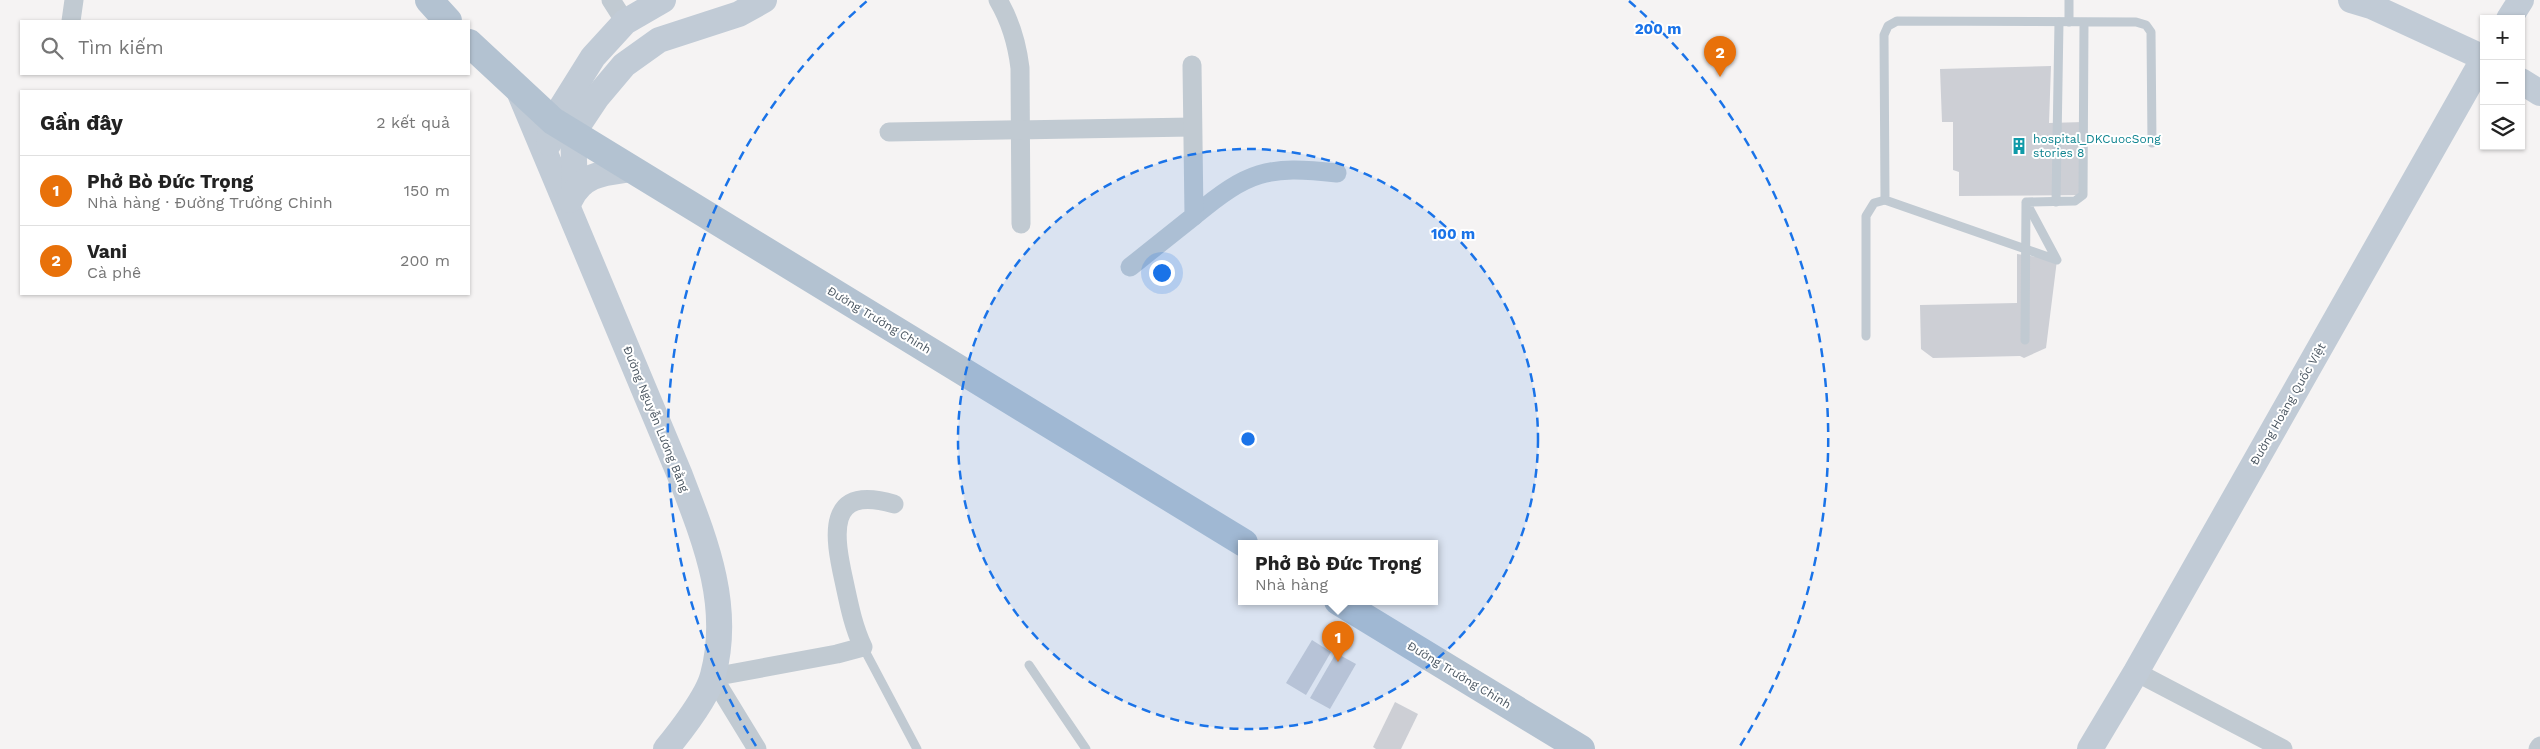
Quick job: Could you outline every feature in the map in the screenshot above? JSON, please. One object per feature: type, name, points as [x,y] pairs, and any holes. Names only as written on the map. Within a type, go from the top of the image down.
[{"type":"main road","points":[[429,0],[447,20]]},
{"type":"main road","name":"Đường Trường Chinh","points":[[470,44],[520,91],[563,127],[1239,540]]},
{"type":"main road","name":"Đường Trường Chinh","points":[[1345,605],[1581,749]]},
{"type":"street","points":[[71,20],[74,0]]},
{"type":"street","points":[[611,0],[625,22]]},
{"type":"street","points":[[546,155],[563,127],[593,57],[625,22],[663,0]]},
{"type":"street","points":[[563,127],[597,97],[624,64],[658,40],[739,14],[763,0],[778,0]]},
{"type":"street","points":[[998,0],[1012,27],[1018,46],[1021,131],[1021,224]]},
{"type":"street","points":[[2351,0],[2371,6],[2480,56]]},
{"type":"street","points":[[2512,15],[2521,0]]},
{"type":"street","name":"Đường Hoàng Quốc Việt","points":[[2090,749],[2136,672],[2483,60]]},
{"type":"street","points":[[1192,65],[1194,216]]},
{"type":"street","points":[[2525,84],[2540,93]]},
{"type":"street","name":"Đường Nguyễn Lương Bằng","points":[[520,91],[546,155],[571,197],[703,536],[716,578],[721,625],[713,677],[687,724],[666,749]]},
{"type":"street","points":[[563,127],[571,197]]},
{"type":"street","points":[[889,132],[1192,127]]},
{"type":"street","points":[[571,197],[585,179],[607,172],[632,169]]},
{"type":"street","points":[[1130,267],[1217,197],[1247,177],[1267,172],[1297,169],[1337,174]]},
{"type":"street","points":[[757,749],[713,677],[837,654],[863,647],[852,619],[837,550],[837,522],[842,513],[858,500],[870,499],[894,504]]},
{"type":"street","points":[[2136,672],[2250,741],[2283,749]]},
{"type":"lane","points":[[2069,0],[2069,22]]},
{"type":"lane","points":[[1885,200],[1884,35],[1888,26],[1897,21],[2136,22],[2149,28],[2152,143]]},
{"type":"lane","points":[[2056,202],[2059,22]]},
{"type":"lane","points":[[2026,202],[2075,201],[2079,199],[2084,191],[2084,22]]},
{"type":"lane","points":[[1866,336],[1866,216],[1874,203],[1885,200],[2057,260],[2026,202]]},
{"type":"lane","points":[[2025,340],[2026,202]]},
{"type":"lane","points":[[863,647],[917,749]]},
{"type":"lane","points":[[1029,665],[1086,749]]},
{"type":"building","name":"hospital_DKCuocSong stories 8","points":[[2051,66],[2049,123],[2084,122],[2085,195],[1959,196],[1959,172],[1953,170],[1953,122],[1942,122],[1940,69]]},
{"type":"building","points":[[2017,254],[2057,260],[2046,348],[2024,358],[2020,356],[1933,358],[1921,349],[1920,305],[2017,303]]},
{"type":"building","points":[[1312,640],[1331,652],[1306,695],[1286,683]]},
{"type":"building","points":[[1336,653],[1356,664],[1330,709],[1310,698]]},
{"type":"building","points":[[1395,702],[1418,714],[1401,749],[1376,749],[1373,747]]},
{"type":"place","name":"Vani","points":[[1720,77]]},
{"type":"place","name":"hospital_DKCuocSong stories 8","points":[[2019,146]]},
{"type":"place","name":"Phở Bò Đức Trọng","points":[[1338,662]]}]
